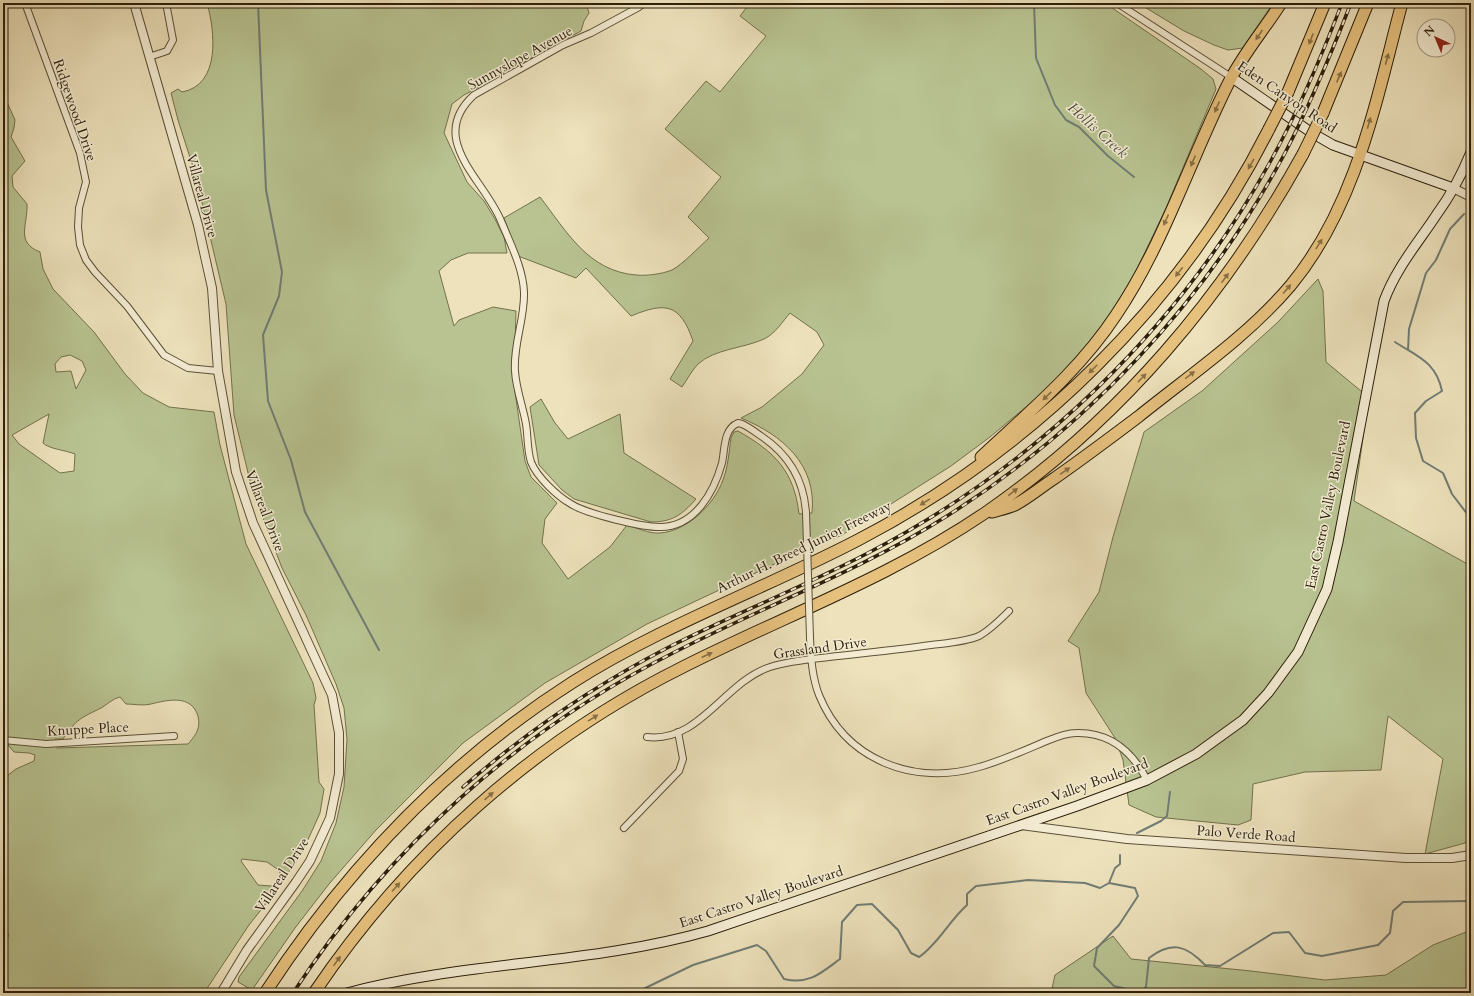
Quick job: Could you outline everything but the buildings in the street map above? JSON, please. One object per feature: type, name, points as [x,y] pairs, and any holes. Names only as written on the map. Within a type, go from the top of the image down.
[{"type":"highway","points":[[946,488],[1066,377],[1088,353],[1116,316],[1146,265],[1232,77],[1281,3]]},
{"type":"highway","name":"Arthur H. Breed Junior Freeway","points":[[265,993],[282,967],[333,898],[399,824],[472,756],[532,710],[596,668],[649,638],[848,545],[895,520],[946,488],[996,453],[1044,414],[1088,374],[1130,330],[1170,283],[1206,235],[1240,183],[1288,92],[1324,3]]},
{"type":"highway","points":[[314,993],[371,916],[417,864],[462,819],[522,769],[586,722],[627,697],[682,668],[884,572],[982,515],[1028,480],[1081,436],[1127,393],[1163,356],[1199,312],[1241,257],[1278,199],[1324,113],[1368,3]]},
{"type":"highway","points":[[982,515],[1015,505],[1068,469],[1223,349],[1257,320],[1291,285],[1317,247],[1339,208],[1360,155],[1402,3]]},
{"type":"main road","name":"Eden Canyon Road","points":[[1232,77],[1319,138],[1333,145],[1453,188]]},
{"type":"main road","name":"East Castro Valley Boulevard","points":[[347,993],[400,980],[448,972],[594,956],[677,940],[1020,825],[1147,780],[1196,754],[1243,720],[1268,693],[1298,652],[1327,590],[1338,542],[1384,302],[1401,266],[1453,188],[1471,152]]},
{"type":"street","name":"Ridgewood Drive","points":[[25,3],[80,153],[86,182],[79,208],[78,227],[80,244],[86,260],[95,272],[127,306],[164,354],[188,368],[218,371]]},
{"type":"street","name":"Villareal Drive","points":[[134,3],[198,225],[212,288],[218,371],[236,472],[253,523],[332,695],[339,733],[339,774],[330,818],[310,861],[247,950],[221,993]]},
{"type":"street","points":[[149,57],[167,51],[173,40],[166,3]]},
{"type":"street","name":"Sunnyslope Avenue","points":[[644,3],[591,33],[563,45],[474,95],[465,104],[454,126],[456,140],[466,164],[497,211],[521,275],[524,292],[523,311],[515,370],[526,425],[531,461],[535,469],[552,488],[571,505],[611,517],[651,526],[670,526],[686,520],[698,510],[708,496],[717,479],[726,438],[730,428],[738,423],[742,424],[769,441],[786,458],[795,471],[802,489],[806,513],[811,659],[820,696],[835,724],[859,748],[874,758],[907,771],[924,774],[959,772],[981,767],[1060,736],[1074,733],[1090,734],[1111,740],[1127,751],[1134,759],[1147,780]]},
{"type":"street","name":"Eden Canyon Road","points":[[1117,3],[1232,77]]},
{"type":"street","points":[[1453,188],[1471,197]]},
{"type":"street","name":"Grassland Drive","points":[[648,737],[668,737],[678,732],[703,717],[734,687],[749,676],[772,666],[811,659],[966,640],[978,636],[990,629],[1009,611]]},
{"type":"street","points":[[624,828],[679,771],[683,759],[678,732]]},
{"type":"street","name":"Knuppe Place","points":[[3,740],[46,744],[174,736]]},
{"type":"street","name":"Palo Verde Road","points":[[1020,825],[1127,839],[1400,858],[1452,858],[1471,855]]},
{"type":"green space","points":[[207,3],[586,3],[589,13],[584,21],[581,31],[464,95],[452,104],[444,133],[467,182],[484,201],[495,219],[504,237],[507,253],[468,253],[451,260],[439,271],[454,326],[459,320],[493,307],[516,311],[514,385],[525,461],[531,477],[557,503],[545,519],[542,543],[568,579],[610,547],[627,525],[648,532],[660,533],[680,527],[698,515],[713,499],[723,480],[731,438],[734,432],[738,431],[772,455],[787,474],[793,486],[799,514],[812,513],[812,496],[809,480],[803,466],[783,443],[770,433],[741,418],[762,407],[802,374],[824,345],[817,332],[790,313],[768,337],[748,345],[712,355],[705,359],[696,366],[682,387],[670,379],[693,341],[683,319],[677,313],[670,309],[662,308],[643,311],[631,316],[586,268],[576,278],[518,256],[504,218],[540,197],[580,248],[605,266],[619,272],[636,275],[650,275],[672,270],[686,260],[709,238],[688,217],[721,177],[665,129],[706,81],[720,92],[766,36],[740,16],[750,3],[1105,3],[1201,69],[1213,79],[1216,89],[1166,208],[1127,290],[1090,343],[1045,391],[990,437],[951,466],[842,535],[800,552],[647,624],[545,683],[463,743],[376,830],[329,884],[295,928],[252,990],[238,982],[239,977],[302,891],[321,861],[336,823],[344,787],[347,739],[344,708],[336,684],[306,615],[282,568],[252,489],[234,415],[226,304],[195,173],[171,93],[178,89],[182,92],[195,87],[203,79],[209,68],[213,42]]},
{"type":"green space","points":[[1138,3],[1273,3],[1243,48],[1228,50],[1184,31]]},
{"type":"green space","points":[[3,93],[15,120],[11,137],[25,161],[12,176],[13,187],[27,204],[24,232],[25,238],[32,248],[40,252],[43,269],[53,289],[94,332],[125,374],[143,393],[169,407],[214,412],[220,445],[246,544],[313,683],[316,698],[314,705],[319,782],[324,789],[320,813],[302,853],[249,925],[204,993],[3,993],[3,950],[9,934],[3,934],[3,779],[16,769],[34,761],[35,755],[14,752],[3,739]],"holes":[[[70,355],[82,361],[86,370],[76,389],[71,371],[56,372],[55,364],[61,357]],[[49,414],[43,443],[49,447],[75,454],[74,471],[60,473],[19,444],[12,435]],[[120,697],[126,704],[138,705],[148,705],[171,700],[185,701],[195,709],[198,716],[199,724],[197,731],[188,744],[57,748],[55,739],[63,739],[75,723]],[[242,859],[267,862],[280,871],[279,883],[271,886],[258,885],[241,861]]]},
{"type":"green space","points":[[1318,279],[1323,291],[1326,362],[1367,396],[1366,417],[1354,501],[1471,566],[1471,835],[1465,843],[1425,854],[1443,759],[1388,716],[1381,770],[1305,772],[1253,784],[1251,820],[1238,825],[1156,817],[1129,805],[1123,760],[1115,738],[1086,693],[1079,648],[1068,641],[1099,592],[1113,537],[1144,432],[1202,391],[1278,322]]},
{"type":"green space","points":[[541,399],[555,423],[568,439],[620,414],[624,453],[696,499],[681,513],[671,519],[651,522],[574,499],[562,490],[539,465],[530,407]]},
{"type":"green space","points":[[1466,932],[1471,953],[1471,993],[1051,993],[1055,975],[1113,936],[1131,959],[1325,980],[1386,975],[1433,945]]},
{"type":"waterway","points":[[258,3],[266,190],[282,272],[279,296],[263,335],[268,401],[291,460],[305,512],[379,650]]},
{"type":"waterway","name":"Hollis Creek","points":[[1034,3],[1036,58],[1055,105],[1066,120],[1079,127],[1108,156],[1134,177]]},
{"type":"waterway","points":[[1408,350],[1409,329],[1426,273],[1436,260],[1450,229],[1464,214]]},
{"type":"waterway","name":"Hollis Creek","points":[[1395,342],[1425,361],[1431,367],[1439,381],[1442,391],[1426,401],[1415,413],[1416,438],[1423,461],[1443,473],[1452,494],[1471,519]]},
{"type":"waterway","points":[[1137,833],[1161,821],[1167,816],[1170,792]]},
{"type":"waterway","points":[[1109,883],[1115,868],[1120,864],[1120,855]]},
{"type":"waterway","points":[[635,993],[693,965],[757,945],[766,951],[784,979],[808,979],[821,973],[840,959],[842,922],[857,905],[872,904],[898,930],[911,953],[919,957],[932,946],[967,905],[967,894],[976,886],[1028,880],[1085,883],[1100,888],[1109,883],[1135,888],[1138,896],[1119,925],[1097,948],[1094,966],[1114,986],[1140,992],[1146,987],[1149,958],[1157,952],[1172,947],[1192,953],[1205,965],[1220,966],[1273,933],[1289,932],[1305,953],[1322,956],[1378,945],[1390,933],[1393,911],[1403,902],[1471,901]]},
{"type":"railway","points":[[463,787],[511,747],[588,693],[614,677],[669,647],[868,553],[930,518],[989,479],[1044,435],[1097,388],[1146,337],[1191,283],[1232,225],[1269,164],[1290,125],[1342,3]]},
{"type":"railway","points":[[293,993],[330,940],[371,890],[414,842],[460,798],[510,757],[562,719],[616,684],[707,636],[812,588],[880,554],[947,516],[999,481],[1048,443],[1095,401],[1139,357],[1181,309],[1219,260],[1254,207],[1285,153],[1312,98],[1351,3]]}]
